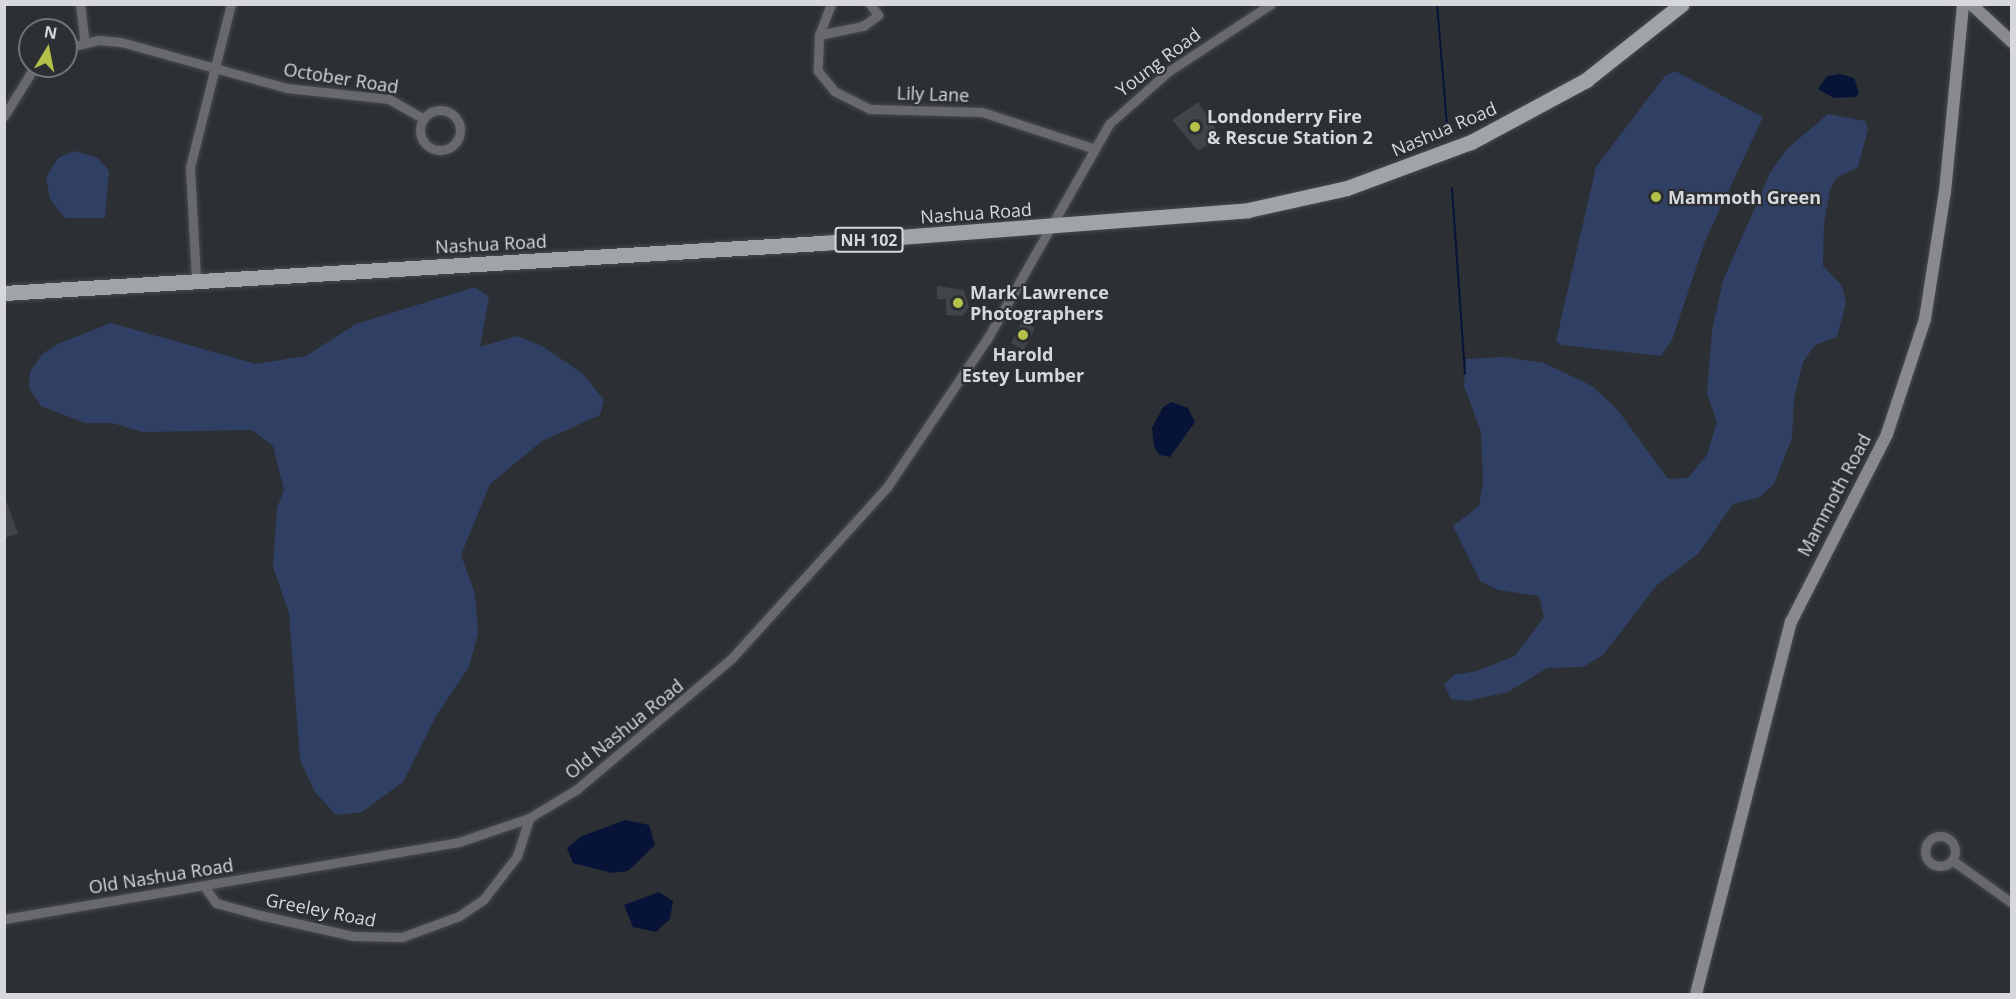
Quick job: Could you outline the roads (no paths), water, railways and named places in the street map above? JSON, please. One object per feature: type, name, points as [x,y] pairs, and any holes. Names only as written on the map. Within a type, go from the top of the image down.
[{"type":"main road","name":"Nashua Road","points":[[4,293],[196,279],[1049,228],[1248,210],[1327,193],[1396,171],[1471,142],[1544,106],[1610,63],[1682,4]]},
{"type":"main road","name":"Mammoth Road","points":[[1696,994],[1791,622],[1887,434],[1925,319],[1945,192],[1963,4]]},
{"type":"main road","points":[[1971,4],[2012,42]]},
{"type":"street","points":[[80,4],[84,42]]},
{"type":"street","points":[[196,279],[190,167],[231,4]]},
{"type":"street","name":"Lily Lane","points":[[831,4],[819,34],[818,71],[834,91],[870,109],[981,112],[1092,148]]},
{"type":"street","points":[[819,34],[863,26],[878,15],[870,4]]},
{"type":"street","name":"Young Road","points":[[1049,228],[1092,148],[1123,110],[1153,83],[1271,4]]},
{"type":"street","name":"October Road","points":[[78,44],[121,42],[303,91],[389,99],[424,119]]},
{"type":"street","points":[[4,116],[27,78]]},
{"type":"street","points":[[434,111],[451,113],[460,127],[456,143],[442,150],[428,146],[421,134],[424,119],[434,111]]},
{"type":"street","name":"Old Nashua Road","points":[[4,919],[459,842],[529,818],[594,777],[687,699],[836,549],[887,488],[944,406],[1049,228]]},
{"type":"street","name":"Greeley Road","points":[[204,886],[216,903],[260,915],[353,936],[402,937],[459,916],[483,900],[517,856],[529,818]]},
{"type":"street","points":[[1952,860],[2012,903]]},
{"type":"waterway","points":[[1437,4],[1447,126]]},
{"type":"waterway","points":[[1452,188],[1465,374]]},
{"type":"place","name":"Londonderry Fire & Rescue Station 2","points":[[1195,127]]},
{"type":"place","name":"Mammoth Green","points":[[1656,197]]},
{"type":"place","name":"Mark Lawrence Photographers","points":[[958,303]]},
{"type":"place","name":"Harold Estey Lumber","points":[[1023,335]]}]
